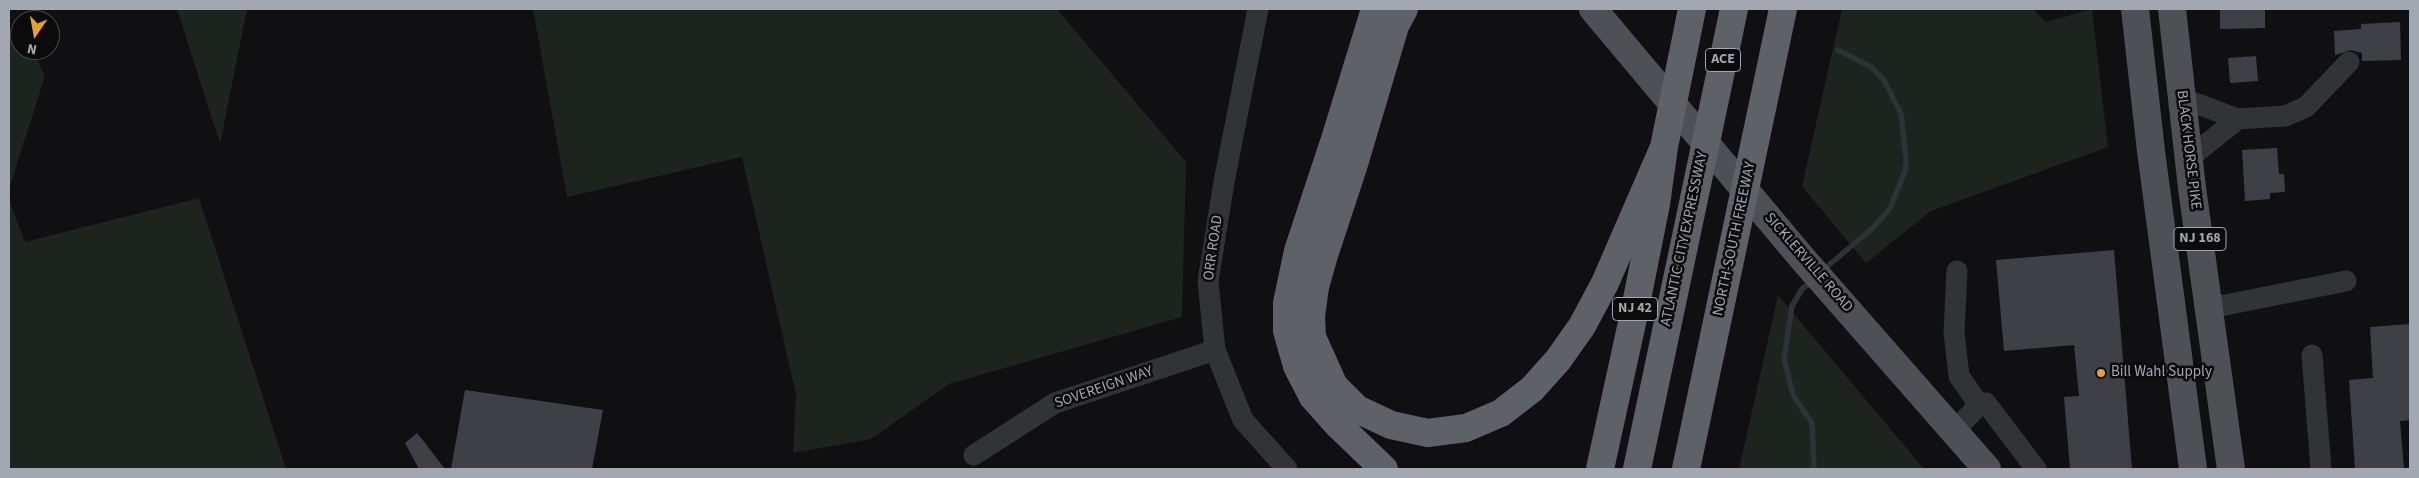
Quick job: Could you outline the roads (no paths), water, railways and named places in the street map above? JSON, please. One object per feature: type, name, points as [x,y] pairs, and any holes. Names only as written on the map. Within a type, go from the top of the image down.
[{"type":"highway","points":[[1375,9],[1335,140],[1298,251],[1287,303],[1287,332],[1296,366],[1313,397],[1338,426],[1384,469]]},
{"type":"highway","points":[[1404,9],[1395,26],[1354,164],[1324,255],[1315,287],[1311,316],[1312,337],[1334,386],[1358,409],[1391,426],[1428,434],[1466,428],[1501,413],[1532,389],[1558,360],[1582,326],[1609,274],[1664,147]]},
{"type":"highway","name":"NJ 42","points":[[1600,469],[1639,290],[1656,204],[1664,147],[1692,9]]},
{"type":"highway","name":"ATLANTIC CITY EXPRESSWAY","points":[[1637,469],[1734,9]]},
{"type":"highway","name":"NORTH-SOUTH FREEWAY","points":[[1686,469],[1783,9]]},
{"type":"highway","points":[[1751,167],[1798,9]]},
{"type":"main road","name":"SICKLERVILLE ROAD","points":[[1593,9],[1820,277],[1987,469]]},
{"type":"main road","name":"NJ 168","points":[[2135,9],[2156,193],[2193,469]]},
{"type":"main road","name":"BLACK HORSE PIKE","points":[[2172,9],[2192,188],[2231,469]]},
{"type":"main road","points":[[2156,193],[2192,188]]},
{"type":"street","name":"ORR ROAD","points":[[1258,9],[1224,182],[1208,280],[1215,350],[1243,420],[1287,469]]},
{"type":"street","points":[[2182,98],[2238,119],[2284,116],[2306,108],[2349,62]]},
{"type":"street","points":[[2189,158],[2238,119]]},
{"type":"street","points":[[1957,271],[1954,332],[1959,376],[1979,405]]},
{"type":"street","points":[[2210,308],[2346,282]]},
{"type":"street","name":"SOVEREIGN WAY","points":[[974,455],[1055,403],[1215,350]]},
{"type":"street","points":[[2312,355],[2321,469]]},
{"type":"street","points":[[1954,431],[1979,405],[1986,403],[2036,469]]},
{"type":"waterway","points":[[1823,270],[1874,227],[1890,208],[1905,171],[1906,160],[1901,114],[1884,80],[1871,67],[1838,50]]},
{"type":"waterway","points":[[1813,280],[1802,289],[1792,306],[1784,359],[1793,395],[1812,423],[1814,469]]},
{"type":"place","name":"Bill Wahl Supply","points":[[2101,373]]}]
